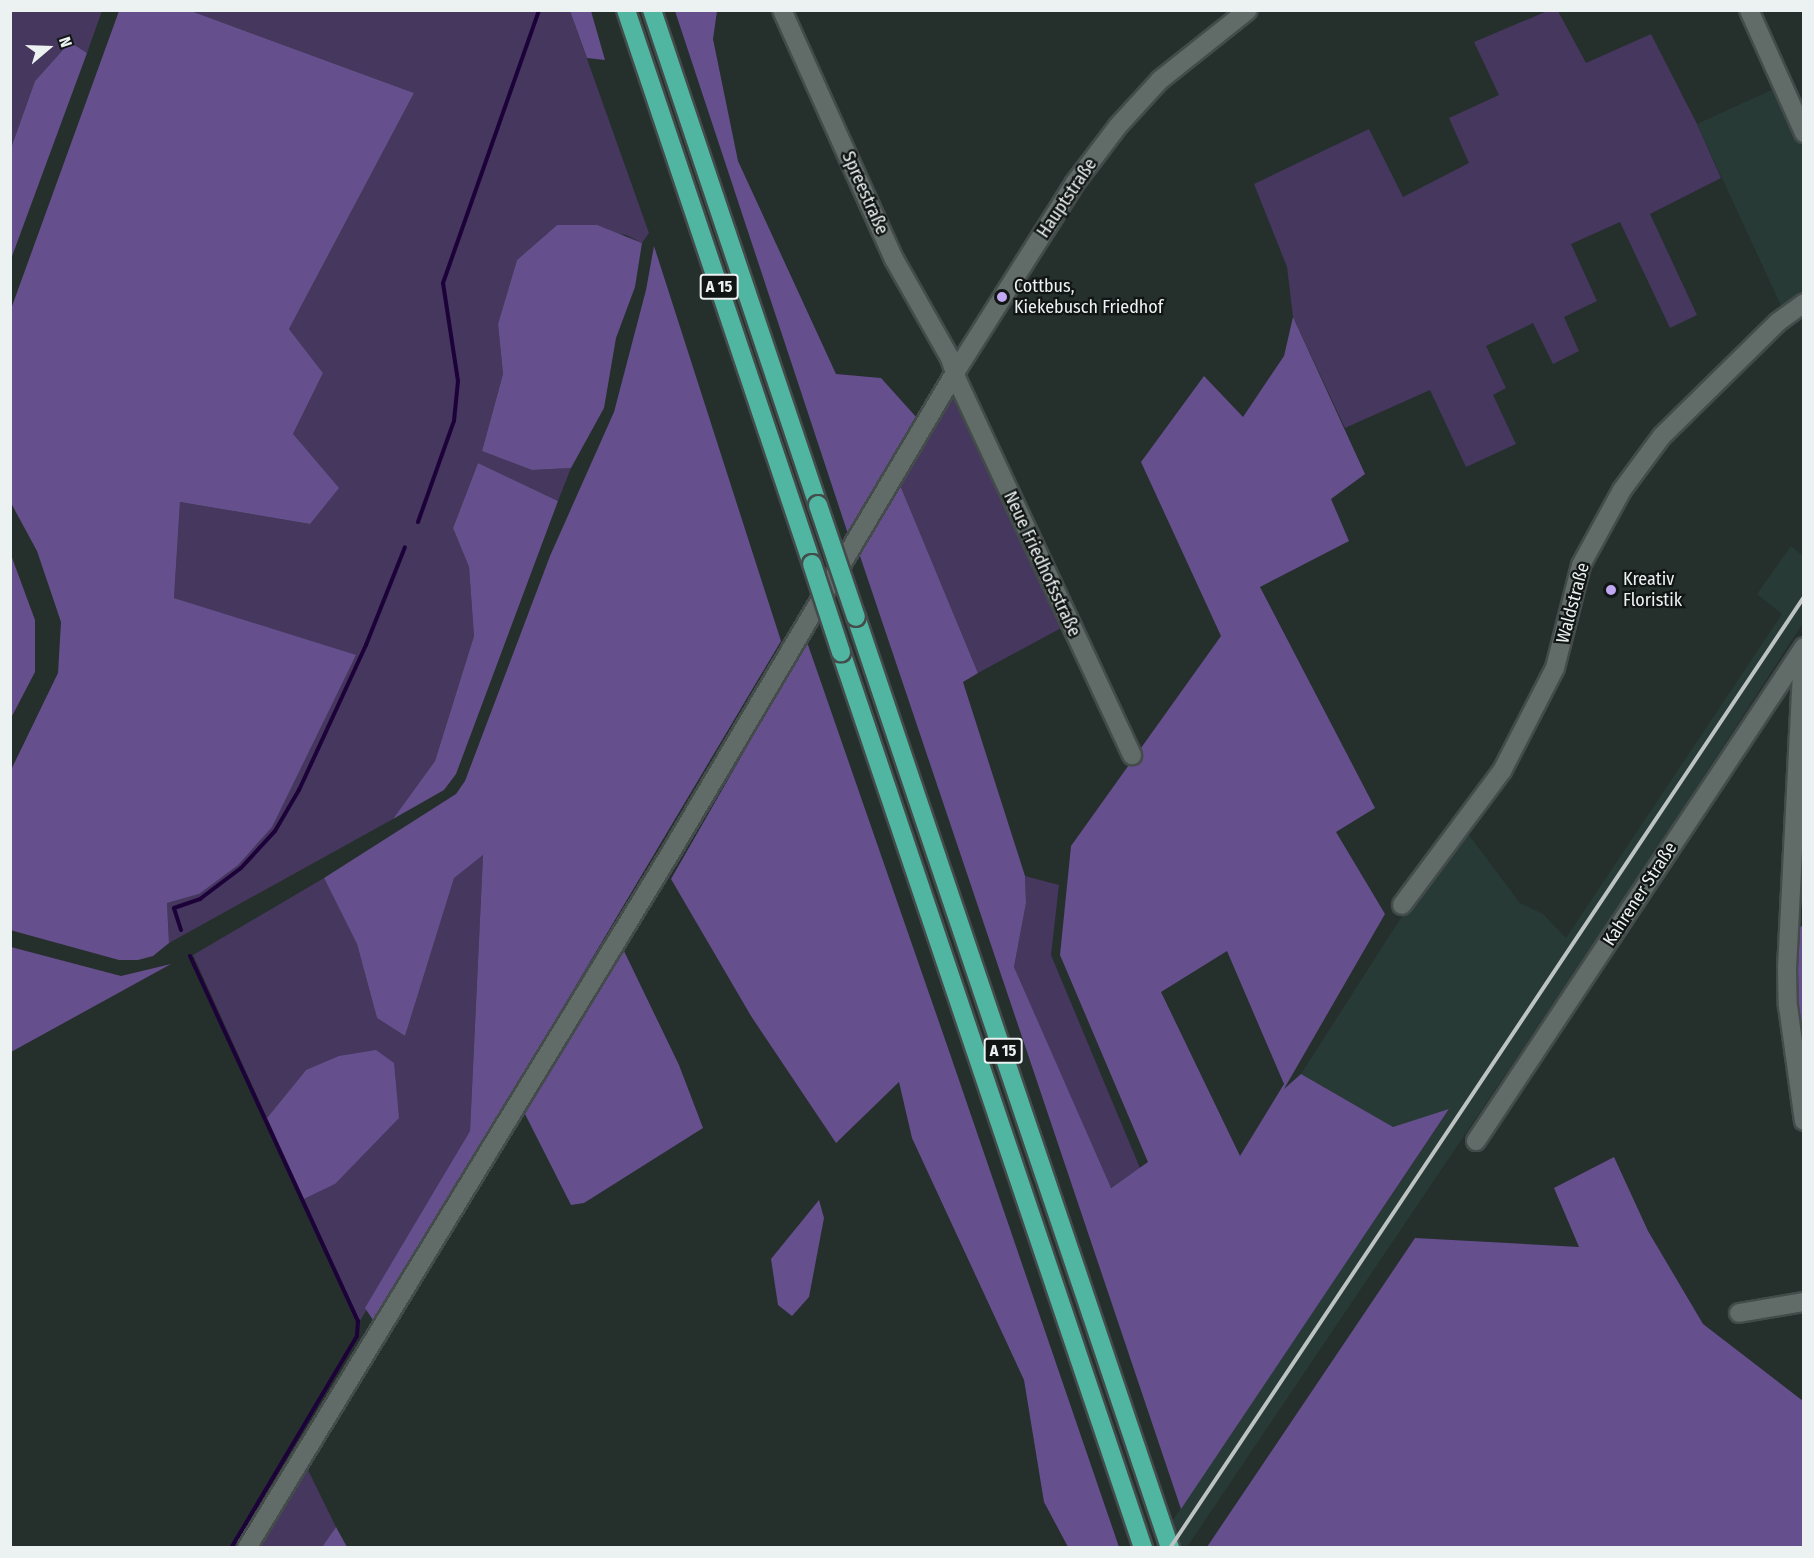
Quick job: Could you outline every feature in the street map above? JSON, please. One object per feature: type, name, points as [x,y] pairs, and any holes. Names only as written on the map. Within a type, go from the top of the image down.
[{"type":"highway","name":"A 15","points":[[627,10],[1143,1548]]},
{"type":"highway","name":"A 15","points":[[652,10],[1170,1548]]},
{"type":"street","name":"Spreestraße","points":[[782,10],[894,259],[956,371]]},
{"type":"street","name":"Hauptstraße","points":[[247,1548],[661,868],[956,371],[1074,184],[1118,126],[1160,80],[1248,10]]},
{"type":"street","points":[[1749,10],[1803,134]]},
{"type":"street","name":"Waldstraße","points":[[1402,905],[1502,771],[1555,668],[1581,565],[1622,490],[1662,436],[1778,322],[1803,303]]},
{"type":"street","name":"Neue Friedhofsstraße","points":[[956,371],[1132,755]]},
{"type":"street","name":"Kahrener Straße","points":[[1803,648],[1787,967],[1788,1006],[1803,1121]]},
{"type":"street","name":"Kahrener Straße","points":[[1476,1141],[1803,648]]},
{"type":"street","points":[[1739,1313],[1803,1302]]},
{"type":"shaded area","points":[[1550,10],[1558,11],[1586,63],[1651,34],[1697,124],[1721,178],[1650,214],[1697,315],[1670,328],[1620,222],[1571,244],[1597,301],[1564,317],[1579,351],[1553,364],[1533,323],[1486,346],[1506,388],[1493,395],[1516,444],[1466,467],[1430,390],[1345,428],[1293,317],[1287,267],[1254,184],[1369,129],[1403,197],[1469,163],[1449,118],[1499,95],[1474,42]]},
{"type":"shaded area","points":[[11,11],[102,11],[87,53],[70,42],[35,81],[11,148]]},
{"type":"shaded area","points":[[119,11],[191,11],[414,93],[289,329],[323,373],[293,434],[339,488],[310,524],[180,502],[174,598],[356,655],[272,827],[238,865],[199,894],[167,903],[169,943],[153,956],[138,960],[119,960],[10,930],[11,770],[58,673],[61,622],[37,551],[11,503],[11,309]]},
{"type":"shaded area","points":[[191,11],[570,11],[649,233],[642,243],[626,235],[557,225],[517,260],[498,324],[503,374],[482,451],[532,470],[571,468],[558,501],[478,463],[453,528],[469,567],[474,636],[435,761],[393,819],[169,943],[167,903],[199,894],[356,656],[174,598],[180,502],[310,524],[293,434],[323,373],[289,329],[414,93]]},
{"type":"shaded area","points":[[570,11],[591,11],[605,60],[587,58]]},
{"type":"shaded area","points":[[675,11],[717,11],[713,39],[738,161],[836,374],[881,378],[917,418],[850,540]]},
{"type":"shaded area","points":[[70,42],[87,53],[11,259],[11,148],[35,81]]},
{"type":"shaded area","points":[[1776,88],[1804,151],[1803,296],[1783,310],[1697,124]]},
{"type":"shaded area","points":[[557,225],[597,225],[642,243],[635,287],[616,338],[604,408],[571,468],[532,470],[482,451],[503,374],[498,324],[517,260]]},
{"type":"shaded area","points":[[654,246],[781,641],[375,1323],[365,1308],[470,1131],[483,855],[454,878],[405,1036],[377,1018],[357,944],[324,878],[456,794],[465,781],[550,556],[614,412],[646,290]]},
{"type":"shaded area","points":[[1293,317],[1365,474],[1331,499],[1349,541],[1260,587],[1375,808],[1336,832],[1385,914],[1284,1089],[1301,1074],[1393,1127],[1449,1109],[1181,1509],[859,553],[900,485],[978,673],[963,682],[1025,876],[1026,903],[1014,967],[1111,1188],[1148,1162],[1060,955],[1071,846],[1221,636],[1141,462],[1204,376],[1243,417],[1284,356]],"holes":[[[1227,951],[1284,1084],[1240,1156],[1161,992]]]},
{"type":"shaded area","points":[[957,388],[1063,627],[978,673],[900,485]]},
{"type":"shaded area","points":[[478,463],[558,501],[456,774],[444,790],[393,819],[435,761],[474,636],[469,567],[453,528]]},
{"type":"shaded area","points":[[1791,546],[1803,556],[1803,623],[1643,870],[1187,1547],[1154,1548],[1449,1110],[1393,1127],[1301,1074],[1406,910],[1469,835],[1520,903],[1543,914],[1566,938],[1782,614],[1757,594]]},
{"type":"shaded area","points":[[11,555],[35,620],[35,672],[11,718]]},
{"type":"shaded area","points":[[807,642],[1119,1547],[1068,1547],[1044,1502],[1024,1380],[912,1138],[899,1082],[836,1143],[751,1016],[671,879]]},
{"type":"shaded area","points":[[483,855],[470,1131],[360,1321],[304,1199],[335,1184],[306,1070],[267,1118],[193,955],[324,878],[357,944],[377,1018],[405,1036],[454,877]]},
{"type":"shaded area","points":[[1025,876],[1059,885],[1051,955],[1140,1168],[1110,1188],[1014,967],[1026,903]]},
{"type":"shaded area","points":[[1803,926],[1803,1041],[1796,995],[1794,927]]},
{"type":"shaded area","points":[[11,947],[121,976],[171,964],[11,1052]]},
{"type":"shaded area","points":[[624,951],[679,1065],[703,1128],[584,1203],[571,1205],[525,1114]]},
{"type":"shaded area","points":[[376,1050],[394,1063],[399,1118],[335,1184],[304,1199],[267,1118],[306,1070],[339,1056]]},
{"type":"shaded area","points":[[1614,1157],[1648,1231],[1703,1324],[1803,1401],[1803,1547],[1207,1547],[1415,1238],[1579,1247],[1554,1188]]},
{"type":"shaded area","points":[[819,1200],[824,1218],[809,1297],[792,1316],[778,1305],[771,1259]]},
{"type":"shaded area","points":[[308,1470],[336,1527],[322,1547],[260,1548]]},
{"type":"shaded area","points":[[336,1527],[347,1547],[322,1547]]},
{"type":"waterway","points":[[418,522],[454,421],[458,381],[443,283],[539,10]]},
{"type":"waterway","points":[[181,930],[174,908],[200,899],[241,868],[275,831],[299,790],[366,645],[405,547]]},
{"type":"waterway","points":[[190,956],[358,1321],[357,1336],[231,1548]]},
{"type":"railway","points":[[1170,1548],[1804,597]]},
{"type":"place","name":"Cottbus, Kiekebusch Friedhof","points":[[1002,297]]},
{"type":"place","name":"Kreativ Floristik","points":[[1611,590]]}]
